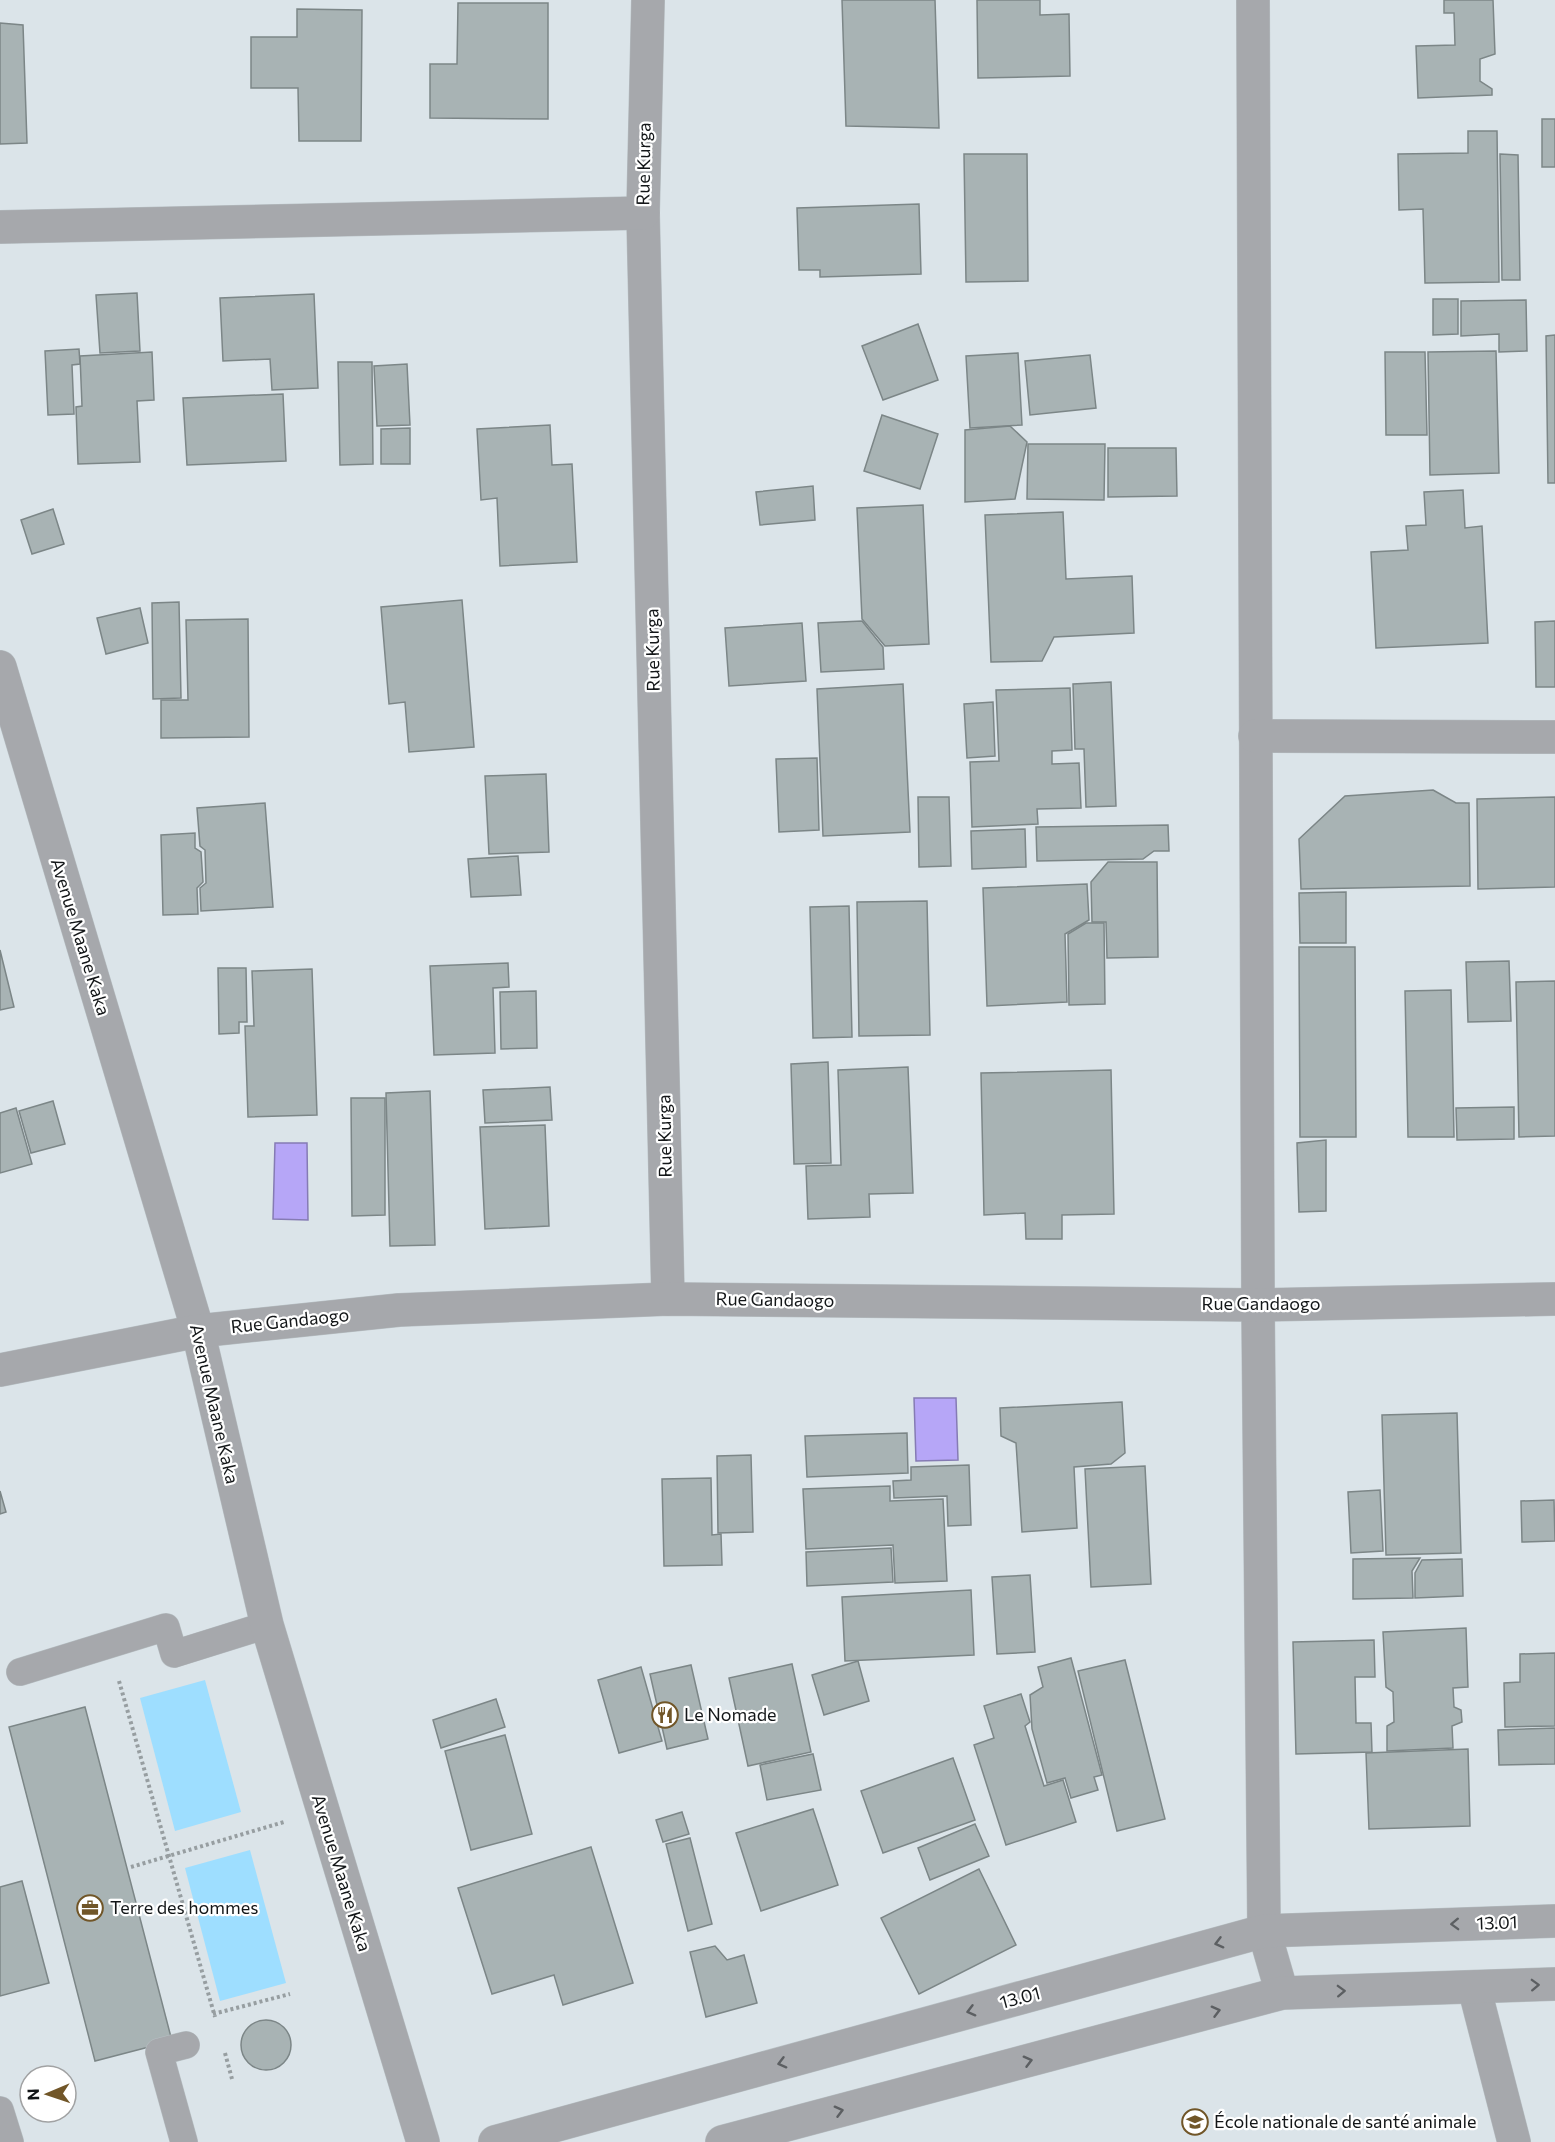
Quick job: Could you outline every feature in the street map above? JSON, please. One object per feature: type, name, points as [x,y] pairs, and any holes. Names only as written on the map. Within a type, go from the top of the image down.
[{"type":"street","name":"Rue Kurga","points":[[648,0],[643,213],[668,1299]]},
{"type":"street","points":[[1253,0],[1258,1305],[1264,1931],[1282,1994]]},
{"type":"street","points":[[0,227],[643,213]]},
{"type":"street","name":"Avenue Maane Kaka","points":[[0,667],[198,1331],[267,1625],[423,2142]]},
{"type":"street","points":[[1255,736],[1555,737]]},
{"type":"street","name":"Rue Gandaogo","points":[[0,1370],[198,1331],[399,1310],[668,1299],[1258,1305],[1555,1299]]},
{"type":"street","name":"13.01","points":[[495,2142],[1264,1931],[1555,1921]]},
{"type":"street","points":[[722,2142],[1282,1994],[1555,1984]]},
{"type":"street","points":[[1474,1987],[1514,2142]]},
{"type":"lane","points":[[20,1672],[166,1627],[174,1654],[267,1625]]},
{"type":"lane","points":[[184,2142],[159,2052],[186,2045]]},
{"type":"lane","points":[[0,2110],[10,2142]]},
{"type":"path","points":[[108,1644],[217,2024]]},
{"type":"path","points":[[131,1867],[262,1830],[322,1810]]},
{"type":"path","points":[[186,2045],[180,2023],[290,1994]]},
{"type":"path","points":[[223,2046],[232,2079]]},
{"type":"shaded area","points":[[275,1143],[307,1143],[308,1220],[273,1219]]},
{"type":"shaded area","points":[[914,1398],[956,1398],[958,1460],[916,1461]]},
{"type":"shaded area","points":[[205,1680],[241,1812],[175,1831],[140,1698]]},
{"type":"shaded area","points":[[250,1850],[286,1983],[220,2001],[185,1868]]},
{"type":"building","points":[[842,0],[935,0],[939,128],[846,126]]},
{"type":"building","points":[[977,0],[1040,0],[1040,15],[1069,14],[1070,76],[978,78]]},
{"type":"building","points":[[1444,0],[1493,0],[1495,54],[1480,59],[1480,81],[1492,89],[1492,95],[1418,98],[1416,46],[1455,45],[1454,13],[1444,13]]},
{"type":"building","points":[[458,3],[548,3],[548,119],[430,118],[430,64],[457,64]]},
{"type":"building","points":[[297,9],[362,10],[361,141],[299,141],[298,88],[251,88],[251,37],[297,37]]},
{"type":"building","points":[[0,23],[23,25],[27,143],[0,144]]},
{"type":"building","points":[[1542,119],[1555,119],[1555,167],[1542,167]]},
{"type":"building","points":[[1468,131],[1497,131],[1499,282],[1425,283],[1423,209],[1399,210],[1398,154],[1468,153]]},
{"type":"building","points":[[964,154],[1027,154],[1028,281],[966,282]]},
{"type":"building","points":[[1500,154],[1518,155],[1520,280],[1502,280]]},
{"type":"building","points":[[919,204],[921,274],[820,277],[820,270],[799,270],[797,208]]},
{"type":"building","points":[[137,293],[140,351],[100,353],[96,295]]},
{"type":"building","points":[[314,294],[318,388],[272,390],[270,359],[223,361],[220,298]]},
{"type":"building","points":[[1433,299],[1458,299],[1458,334],[1433,335]]},
{"type":"building","points":[[1526,300],[1527,351],[1499,352],[1499,334],[1461,336],[1461,301]]},
{"type":"building","points":[[918,324],[938,380],[883,400],[862,346]]},
{"type":"building","points":[[1555,335],[1555,483],[1548,483],[1546,336]]},
{"type":"building","points":[[79,349],[80,364],[72,365],[74,414],[48,415],[45,351]]},
{"type":"building","points":[[1496,351],[1499,473],[1430,475],[1428,352]]},
{"type":"building","points":[[152,352],[154,400],[137,401],[140,462],[78,464],[76,407],[82,406],[80,356]]},
{"type":"building","points":[[1385,352],[1425,352],[1427,435],[1386,435]]},
{"type":"building","points":[[1018,353],[1022,425],[970,428],[966,356]]},
{"type":"building","points":[[1090,355],[1096,408],[1030,415],[1025,361]]},
{"type":"building","points":[[338,362],[372,362],[373,464],[340,465]]},
{"type":"building","points":[[407,364],[410,425],[377,426],[374,366]]},
{"type":"building","points":[[283,394],[286,461],[187,465],[183,398]]},
{"type":"building","points":[[882,415],[938,434],[920,489],[864,471]]},
{"type":"building","points":[[550,425],[552,465],[572,464],[577,562],[500,566],[497,498],[481,500],[477,429]]},
{"type":"building","points":[[1010,426],[1027,442],[1015,499],[965,502],[965,430]]},
{"type":"building","points":[[410,428],[410,464],[381,464],[381,429]]},
{"type":"building","points":[[1028,444],[1105,444],[1104,500],[1027,499]]},
{"type":"building","points":[[1108,448],[1176,448],[1177,496],[1108,497]]},
{"type":"building","points":[[813,486],[815,520],[760,525],[756,492]]},
{"type":"building","points":[[1463,490],[1465,528],[1482,526],[1488,643],[1376,648],[1371,552],[1408,550],[1406,526],[1426,525],[1424,492]]},
{"type":"building","points":[[923,505],[929,644],[885,646],[862,619],[857,508]]},
{"type":"building","points":[[53,509],[64,544],[32,554],[21,520]]},
{"type":"building","points":[[1063,512],[1066,579],[1132,576],[1134,633],[1054,637],[1042,661],[991,662],[985,515]]},
{"type":"building","points":[[462,600],[474,747],[409,752],[405,702],[389,704],[381,607]]},
{"type":"building","points":[[179,602],[181,698],[153,699],[152,603]]},
{"type":"building","points":[[140,608],[148,643],[106,654],[97,618]]},
{"type":"building","points":[[248,619],[249,737],[161,738],[161,700],[188,700],[186,620]]},
{"type":"building","points":[[862,621],[883,647],[884,669],[821,672],[818,623]]},
{"type":"building","points":[[1555,621],[1555,687],[1536,687],[1535,622]]},
{"type":"building","points":[[802,623],[806,681],[729,686],[725,628]]},
{"type":"building","points":[[1111,682],[1116,806],[1086,807],[1084,749],[1075,749],[1073,684]]},
{"type":"building","points":[[903,684],[910,832],[823,836],[817,689]]},
{"type":"building","points":[[1070,688],[1072,750],[1052,751],[1052,764],[1079,763],[1081,808],[1037,809],[1038,824],[972,827],[970,762],[999,761],[996,690]]},
{"type":"building","points":[[993,702],[995,756],[967,758],[964,704]]},
{"type":"building","points":[[817,758],[819,830],[779,832],[776,759]]},
{"type":"building","points":[[546,774],[549,852],[489,854],[485,776]]},
{"type":"building","points":[[1433,790],[1456,803],[1469,803],[1470,886],[1301,889],[1299,839],[1345,796]]},
{"type":"building","points":[[918,797],[949,797],[951,866],[919,867]]},
{"type":"building","points":[[1555,797],[1555,887],[1478,889],[1477,799]]},
{"type":"building","points":[[265,803],[273,907],[201,911],[200,888],[206,883],[205,850],[200,846],[197,808]]},
{"type":"building","points":[[1168,825],[1169,851],[1154,851],[1143,859],[1037,861],[1036,827]]},
{"type":"building","points":[[1025,829],[1026,867],[972,869],[971,831]]},
{"type":"building","points":[[195,833],[195,848],[201,852],[203,882],[197,888],[198,914],[163,915],[161,835]]},
{"type":"building","points":[[518,856],[521,895],[471,897],[468,859]]},
{"type":"building","points":[[1108,862],[1157,862],[1158,957],[1107,958],[1106,922],[1092,922],[1091,882]]},
{"type":"building","points":[[1087,884],[1089,920],[1065,934],[1067,1002],[987,1006],[983,888]]},
{"type":"building","points":[[1346,892],[1346,943],[1300,943],[1299,893]]},
{"type":"building","points":[[927,901],[930,1035],[859,1036],[857,902]]},
{"type":"building","points":[[849,906],[852,1037],[813,1038],[810,907]]},
{"type":"building","points":[[1086,923],[1104,923],[1105,1004],[1069,1005],[1068,934]]},
{"type":"building","points":[[1299,947],[1355,947],[1356,1137],[1300,1137]]},
{"type":"building","points":[[0,950],[14,1007],[0,1010]]},
{"type":"building","points":[[1509,961],[1511,1021],[1468,1022],[1466,962]]},
{"type":"building","points":[[508,963],[509,987],[493,988],[495,1053],[434,1055],[430,966]]},
{"type":"building","points":[[218,968],[246,968],[247,1022],[239,1022],[239,1033],[219,1034]]},
{"type":"building","points":[[312,969],[317,1115],[248,1117],[245,1026],[254,1026],[252,971]]},
{"type":"building","points":[[1555,981],[1555,1136],[1519,1137],[1516,982]]},
{"type":"building","points":[[1451,990],[1454,1137],[1408,1137],[1405,991]]},
{"type":"building","points":[[536,991],[537,1048],[501,1049],[500,992]]},
{"type":"building","points":[[828,1062],[831,1163],[794,1164],[791,1064]]},
{"type":"building","points":[[908,1067],[913,1193],[869,1194],[870,1217],[808,1219],[806,1166],[841,1165],[838,1070]]},
{"type":"building","points":[[1111,1070],[1114,1214],[1062,1215],[1062,1239],[1026,1239],[1025,1213],[984,1215],[981,1073]]},
{"type":"building","points":[[550,1087],[552,1120],[485,1123],[483,1090]]},
{"type":"building","points":[[430,1091],[435,1245],[390,1246],[386,1093]]},
{"type":"building","points":[[351,1098],[385,1098],[385,1215],[352,1216]]},
{"type":"building","points":[[53,1101],[65,1144],[31,1153],[19,1111]]},
{"type":"building","points":[[1514,1107],[1514,1139],[1457,1140],[1456,1108]]},
{"type":"building","points":[[16,1108],[32,1164],[0,1173],[0,1113]]},
{"type":"building","points":[[545,1125],[549,1226],[485,1229],[480,1127]]},
{"type":"building","points":[[1326,1140],[1326,1211],[1299,1212],[1297,1143]]},
{"type":"building","points":[[1122,1402],[1125,1453],[1111,1464],[1074,1467],[1077,1528],[1022,1532],[1016,1443],[1001,1436],[1000,1408]]},
{"type":"building","points":[[1457,1413],[1461,1553],[1386,1555],[1382,1415]]},
{"type":"building","points":[[907,1433],[908,1473],[807,1477],[805,1436]]},
{"type":"building","points":[[751,1455],[753,1532],[718,1533],[717,1456]]},
{"type":"building","points":[[969,1465],[971,1525],[948,1526],[947,1496],[894,1498],[893,1481],[911,1480],[911,1467]]},
{"type":"building","points":[[1145,1466],[1151,1584],[1091,1587],[1085,1469]]},
{"type":"building","points":[[711,1478],[712,1535],[721,1534],[722,1565],[664,1566],[662,1479]]},
{"type":"building","points":[[890,1486],[890,1501],[943,1499],[947,1581],[895,1583],[893,1545],[806,1549],[803,1489]]},
{"type":"building","points":[[1380,1490],[1383,1551],[1351,1553],[1348,1492]]},
{"type":"building","points":[[0,1491],[6,1512],[0,1514]]},
{"type":"building","points":[[1554,1500],[1555,1541],[1522,1542],[1521,1501]]},
{"type":"building","points":[[891,1548],[893,1582],[807,1586],[806,1552]]},
{"type":"building","points":[[1420,1558],[1412,1571],[1413,1598],[1353,1599],[1353,1559]]},
{"type":"building","points":[[1462,1559],[1463,1596],[1415,1598],[1415,1573],[1422,1560]]},
{"type":"building","points":[[1030,1575],[1035,1652],[997,1654],[992,1577]]},
{"type":"building","points":[[971,1590],[974,1655],[845,1661],[842,1597]]},
{"type":"building","points":[[1466,1628],[1468,1687],[1453,1688],[1454,1707],[1461,1710],[1462,1722],[1452,1726],[1453,1748],[1387,1751],[1387,1726],[1394,1722],[1393,1692],[1386,1687],[1383,1632]]},
{"type":"building","points":[[1374,1640],[1375,1677],[1355,1677],[1356,1723],[1371,1723],[1372,1752],[1296,1754],[1293,1642]]},
{"type":"building","points":[[1555,1653],[1555,1726],[1505,1727],[1504,1683],[1520,1682],[1520,1654]]},
{"type":"building","points":[[1071,1658],[1102,1775],[1094,1777],[1098,1790],[1071,1798],[1065,1778],[1047,1783],[1032,1729],[1030,1695],[1043,1687],[1038,1667]]},
{"type":"building","points":[[1125,1660],[1165,1819],[1117,1831],[1078,1671]]},
{"type":"building","points":[[858,1661],[869,1701],[824,1715],[812,1675]]},
{"type":"building","points":[[792,1664],[811,1752],[748,1766],[729,1678]]},
{"type":"building","points":[[691,1665],[708,1739],[667,1749],[650,1674]]},
{"type":"building","points":[[641,1667],[662,1741],[619,1753],[598,1680]]},
{"type":"building","points":[[1021,1694],[1030,1722],[1025,1726],[1044,1786],[1063,1780],[1076,1822],[1006,1845],[974,1745],[994,1738],[984,1706]]},
{"type":"building","points":[[496,1699],[505,1727],[441,1748],[433,1720]]},
{"type":"building","points":[[85,1707],[172,2041],[95,2061],[9,1727]]},
{"type":"building","points":[[1555,1728],[1555,1764],[1499,1765],[1498,1730]]},
{"type":"building","points":[[505,1735],[532,1834],[471,1850],[445,1751]]},
{"type":"building","points":[[1468,1749],[1470,1826],[1369,1829],[1366,1753]]},
{"type":"building","points":[[813,1754],[821,1790],[767,1800],[760,1765]]},
{"type":"building","points":[[953,1758],[975,1820],[883,1853],[861,1791]]},
{"type":"building","points":[[813,1809],[838,1885],[761,1911],[736,1833]]},
{"type":"building","points":[[682,1812],[689,1834],[663,1842],[656,1820]]},
{"type":"building","points":[[975,1824],[989,1856],[930,1880],[918,1848]]},
{"type":"building","points":[[690,1838],[712,1924],[688,1931],[666,1844]]},
{"type":"building","points":[[591,1847],[633,1983],[563,2005],[554,1975],[492,1994],[458,1888]]},
{"type":"building","points":[[979,1869],[1016,1945],[919,1994],[881,1918]]},
{"type":"building","points":[[22,1881],[49,1983],[0,1996],[0,1887]]},
{"type":"building","points":[[715,1946],[727,1960],[744,1955],[757,2003],[706,2017],[690,1952]]},
{"type":"building","points":[[266,2020],[284,2027],[291,2045],[284,2063],[266,2070],[248,2063],[241,2045],[248,2027]]},
{"type":"place","name":"Le Nomade","points":[[665,1715]]},
{"type":"place","name":"Terre des hommes","points":[[90,1908]]},
{"type":"place","name":"École nationale de santé animale","points":[[1195,2122]]}]
